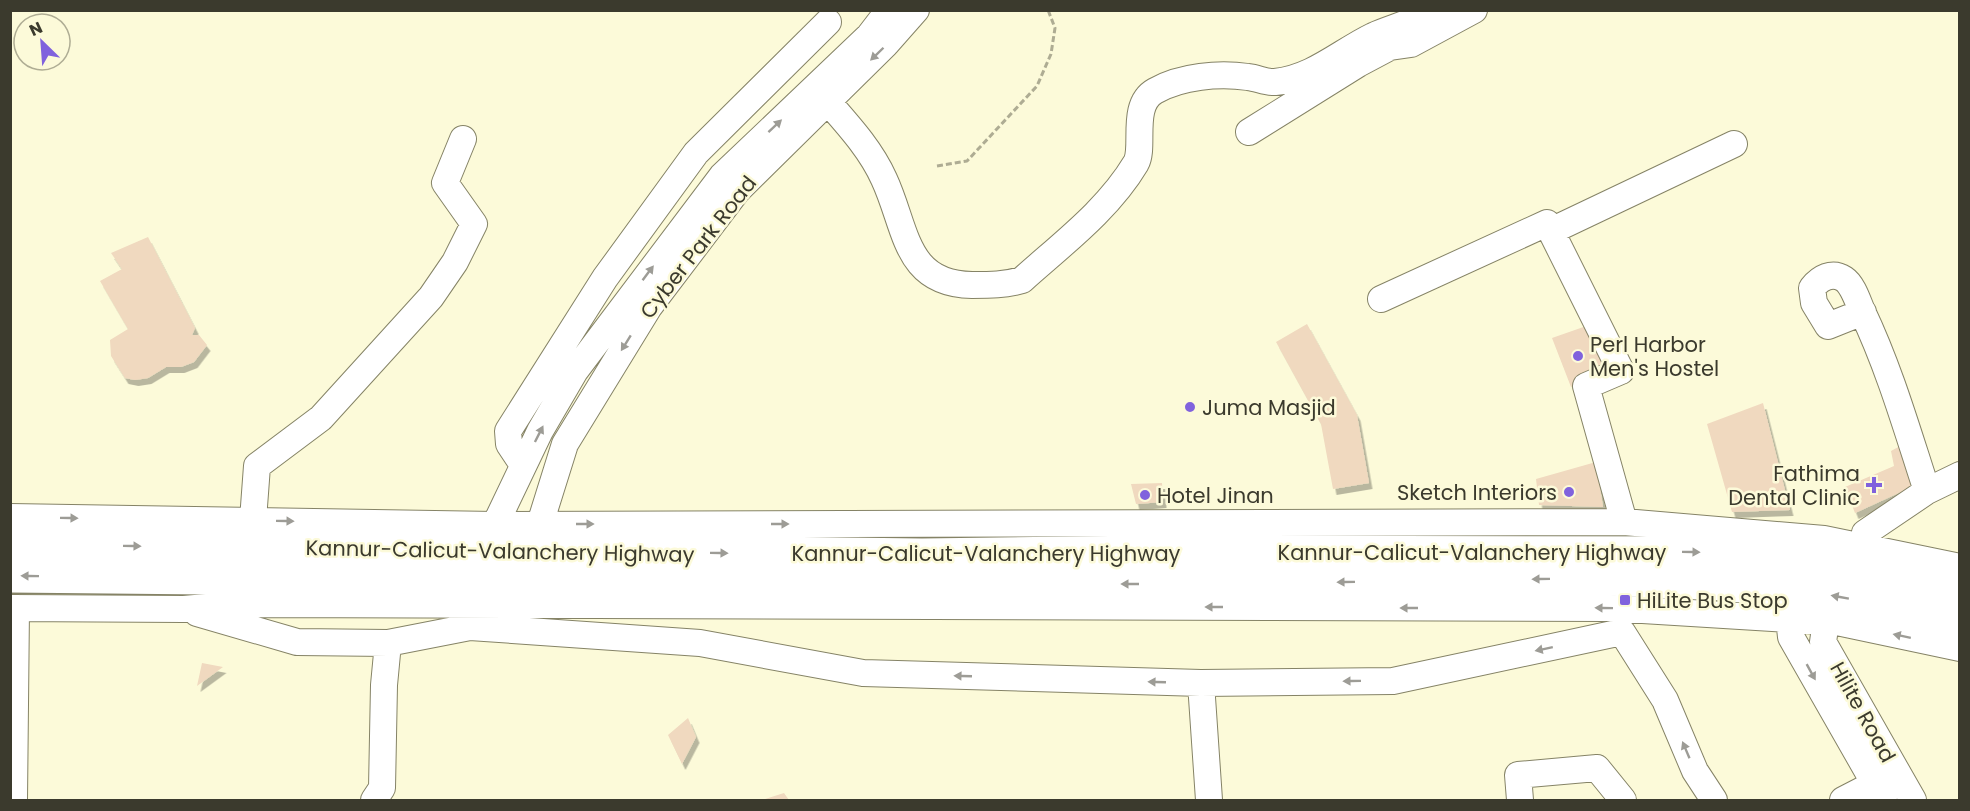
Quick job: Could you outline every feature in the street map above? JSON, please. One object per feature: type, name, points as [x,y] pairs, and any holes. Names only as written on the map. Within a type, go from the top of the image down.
[{"type":"highway","name":"Kannur-Calicut-Valanchery Highway","points":[[10,544],[247,534],[921,555],[1148,552],[1714,552],[1832,565],[1959,588]]},
{"type":"highway","points":[[10,576],[917,585],[1606,579],[1724,584],[1827,595],[1959,619]]},
{"type":"street","points":[[495,525],[523,465],[575,372],[722,176],[869,36],[889,10]]},
{"type":"street","name":"Cyber Park Road","points":[[540,524],[565,444],[649,307],[737,191],[886,44],[916,10]]},
{"type":"street","points":[[1249,132],[1372,37],[1421,18],[1431,10]]},
{"type":"street","points":[[828,102],[871,156],[885,179],[912,255],[931,276],[952,285],[1006,285],[1022,280],[1099,212],[1138,161],[1138,138],[1143,104],[1154,91],[1196,78],[1249,77],[1271,83],[1320,77],[1390,47],[1411,44],[1474,10]]},
{"type":"street","points":[[523,465],[509,444],[508,431],[606,278],[696,153],[828,22]]},
{"type":"street","points":[[247,534],[257,466],[321,418],[431,297],[455,262],[474,224],[445,183],[463,139]]},
{"type":"street","points":[[1551,231],[1734,144]]},
{"type":"street","points":[[1381,299],[1547,223],[1621,371],[1586,386],[1624,522]]},
{"type":"street","points":[[1863,312],[1896,391],[1927,491]]},
{"type":"street","points":[[1866,548],[1865,533],[1927,491],[1959,475]]},
{"type":"street","points":[[10,517],[247,534],[540,524],[1624,522],[1824,539],[1959,567]]},
{"type":"street","points":[[14,801],[13,608],[183,609],[241,604],[1598,608],[1826,621],[1959,648]]},
{"type":"street","points":[[183,609],[297,642],[388,643],[470,627],[700,643],[863,673],[1201,683],[1393,681],[1622,632],[1665,700],[1695,771],[1714,801]]},
{"type":"street","points":[[1789,618],[1791,637],[1879,792],[1843,801]]},
{"type":"street","name":"Hilite Road","points":[[1826,621],[1823,642],[1913,801]]},
{"type":"street","points":[[374,801],[382,788],[384,686],[388,643]]},
{"type":"street","points":[[1201,683],[1209,801]]},
{"type":"street","points":[[1520,801],[1518,775],[1598,768],[1623,801]]},
{"type":"path","points":[[937,166],[967,160],[1036,86],[1052,54],[1055,28],[1048,10]]},
{"type":"building","points":[[148,237],[195,328],[192,335],[199,335],[207,345],[194,362],[181,367],[166,367],[148,378],[135,380],[125,378],[111,356],[110,340],[128,329],[100,281],[122,269],[111,253]]},
{"type":"building","points":[[1307,324],[1357,415],[1369,483],[1333,489],[1321,424],[1276,342]]},
{"type":"building","points":[[1592,324],[1612,372],[1571,387],[1552,338]]},
{"type":"building","points":[[1763,403],[1790,510],[1732,512],[1707,424]]},
{"type":"building","points":[[1902,445],[1916,485],[1855,513],[1845,487],[1894,466],[1891,451]]},
{"type":"building","name":"Sketch Interiors","points":[[1596,462],[1603,507],[1539,505],[1536,479]]},
{"type":"building","points":[[1162,483],[1163,502],[1136,504],[1131,484]]},
{"type":"building","points":[[202,663],[223,667],[197,686]]},
{"type":"building","points":[[688,718],[696,737],[682,764],[668,735]]},
{"type":"building","points":[[784,793],[789,800],[762,800]]},
{"type":"place","name":"Perl Harbor Men's Hostel","points":[[1578,356]]},
{"type":"place","name":"Juma Masjid","points":[[1190,407]]},
{"type":"place","name":"Fathima Dental Clinic","points":[[1874,485]]},
{"type":"place","name":"Sketch Interiors","points":[[1569,492]]},
{"type":"place","name":"Hotel Jinan","points":[[1145,495]]},
{"type":"place","name":"HiLite Bus Stop","points":[[1625,600]]}]
